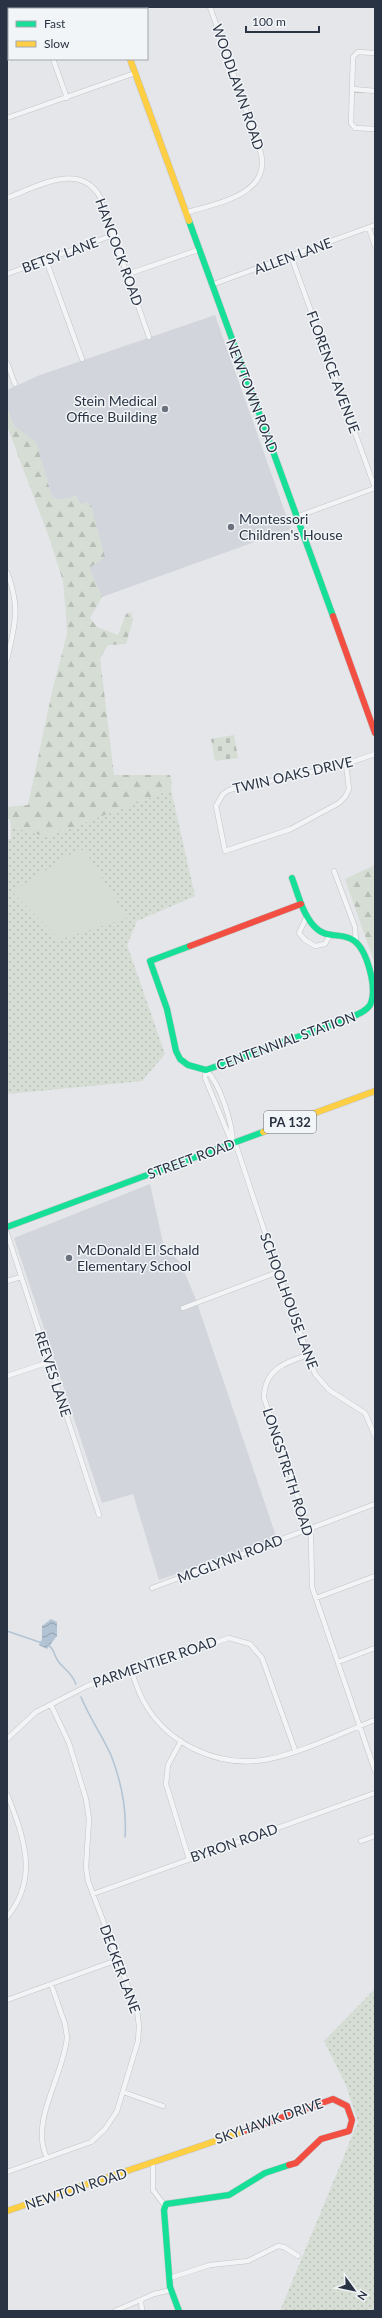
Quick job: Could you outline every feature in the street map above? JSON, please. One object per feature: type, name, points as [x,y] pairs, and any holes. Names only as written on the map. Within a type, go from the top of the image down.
[{"type":"street","name":"WOODLAWN ROAD","points":[[185,213],[248,191],[260,177],[263,164],[260,150],[210,7]]},
{"type":"street","points":[[375,53],[356,53],[353,57],[352,89],[352,126],[355,128],[375,129]]},
{"type":"street","points":[[53,60],[67,98]]},
{"type":"street","name":"NEWTOWN ROAD","points":[[130,60],[211,286],[375,733]]},
{"type":"street","points":[[7,118],[135,73]]},
{"type":"street","points":[[352,89],[375,91]]},
{"type":"street","name":"HANCOCK ROAD","points":[[7,198],[66,178],[84,181],[94,189],[100,197],[149,337]]},
{"type":"street","name":"ALLEN LANE","points":[[211,286],[375,226]]},
{"type":"street","points":[[369,228],[375,246]]},
{"type":"street","name":"BETSY LANE","points":[[7,274],[113,235]]},
{"type":"street","points":[[128,274],[198,250]]},
{"type":"street","name":"FLORENCE AVENUE","points":[[291,256],[375,488]]},
{"type":"street","points":[[46,260],[82,360]]},
{"type":"street","points":[[7,363],[15,384]]},
{"type":"street","points":[[296,517],[375,488]]},
{"type":"street","points":[[7,572],[15,594],[17,608],[7,660]]},
{"type":"street","name":"TWIN OAKS DRIVE","points":[[346,764],[348,789],[345,797],[339,803],[291,829],[225,851],[216,811],[216,806],[223,794],[238,787],[346,764],[375,754]]},
{"type":"street","points":[[334,871],[355,927],[356,942]]},
{"type":"street","points":[[292,878],[301,904],[314,926],[329,937],[351,938],[356,942]]},
{"type":"street","name":"CENTENNIAL STATION","points":[[301,904],[150,961],[168,1009],[176,1051],[180,1059],[188,1065],[206,1070],[349,1018],[370,1007],[374,999],[374,988],[361,946],[356,942]]},
{"type":"street","points":[[307,916],[299,933],[305,940],[315,946],[324,944],[329,937]]},
{"type":"street","points":[[206,1070],[205,1078],[225,1130],[234,1143]]},
{"type":"street","points":[[206,1070],[213,1077],[232,1128],[234,1143]]},
{"type":"street","name":"STREET ROAD","points":[[7,1227],[375,1091]]},
{"type":"street","name":"SCHOOLHOUSE LANE","points":[[234,1143],[278,1272],[318,1379],[329,1390],[365,1412],[375,1436]]},
{"type":"street","name":"REEVES LANE","points":[[7,1233],[99,1515]]},
{"type":"street","points":[[183,1308],[278,1272]]},
{"type":"street","points":[[7,1281],[21,1277]]},
{"type":"street","name":"LONGSTRETH ROAD","points":[[308,1354],[288,1361],[273,1371],[267,1382],[264,1398],[312,1543],[311,1581],[316,1598],[375,1771]]},
{"type":"street","points":[[7,1376],[49,1362]]},
{"type":"street","name":"MCGLYNN ROAD","points":[[152,1588],[375,1504]]},
{"type":"street","points":[[316,1598],[375,1576]]},
{"type":"street","name":"PARMENTIER ROAD","points":[[7,1738],[31,1716],[87,1686],[222,1639],[235,1638],[245,1641],[255,1648],[262,1658],[295,1750]]},
{"type":"street","points":[[338,1662],[375,1648]]},
{"type":"street","points":[[131,1670],[148,1708],[169,1732],[181,1741],[210,1756],[239,1761],[268,1759],[375,1720]]},
{"type":"street","name":"DECKER LANE","points":[[7,2172],[91,2142],[98,2136],[114,2117],[138,2041],[139,2026],[137,2010],[93,1894],[86,1867],[89,1819],[86,1799],[69,1743],[50,1705]]},
{"type":"street","points":[[181,1741],[168,1765],[166,1784],[189,1859]]},
{"type":"street","name":"BYRON ROAD","points":[[93,1894],[375,1793]]},
{"type":"street","points":[[7,1794],[23,1836],[27,1859],[23,1889],[17,1903],[7,1916]]},
{"type":"street","points":[[361,1841],[375,1836]]},
{"type":"street","points":[[7,2000],[117,1960]]},
{"type":"street","points":[[47,2158],[41,2144],[42,2128],[68,2037],[51,1984]]},
{"type":"street","points":[[122,2092],[163,2106]]},
{"type":"street","name":"SKYHAWK DRIVE","points":[[145,2166],[333,2099],[343,2102],[352,2112],[352,2122],[347,2133],[318,2141],[296,2163],[265,2173],[229,2195],[165,2205]]},
{"type":"street","points":[[153,2162],[153,2190],[165,2205],[171,2290],[179,2311]]},
{"type":"street","name":"NEWTON ROAD","points":[[7,2211],[96,2180],[145,2166]]},
{"type":"street","points":[[170,2278],[210,2265],[248,2261],[278,2246],[284,2247],[298,2256]]},
{"type":"street","points":[[114,2311],[141,2301],[159,2292],[171,2290]]},
{"type":"street","points":[[141,2301],[142,2311]]},
{"type":"shaded area","points":[[215,315],[291,529],[102,597],[89,568],[80,504],[76,496],[60,500],[52,497],[36,443],[14,426],[7,408],[7,390],[40,375]]},
{"type":"shaded area","points":[[150,1184],[164,1247],[180,1262],[195,1297],[277,1539],[159,1580],[133,1494],[102,1503],[14,1238]]},
{"type":"green space","points":[[7,408],[14,426],[36,442],[52,497],[60,500],[76,496],[80,504],[87,502],[91,505],[105,557],[89,568],[102,597],[90,618],[97,627],[118,635],[126,614],[131,612],[133,620],[126,644],[108,645],[100,658],[114,775],[170,775],[172,782],[171,790],[47,837],[11,827],[10,819],[7,819],[7,807],[28,805],[52,692],[67,634],[63,581],[50,540],[7,426]]},
{"type":"green space","points":[[234,735],[238,758],[215,761],[211,739]]},
{"type":"green space","points":[[171,790],[195,896],[137,921],[127,945],[165,1054],[142,1081],[7,1094],[7,839],[11,839],[11,827],[47,837]]},
{"type":"green space","points":[[77,850],[85,850],[127,918],[59,940],[12,892]]},
{"type":"green space","points":[[375,865],[375,964],[345,879]]},
{"type":"green space","points":[[375,1989],[375,2311],[280,2311],[358,2122],[346,2085],[324,2041]]},
{"type":"water","points":[[51,1619],[57,1622],[57,1636],[47,1649],[39,1645],[42,1639],[42,1626]]},
{"type":"waterway","points":[[7,1631],[42,1643]]},
{"type":"waterway","points":[[48,1645],[52,1648],[56,1658],[72,1676],[76,1684]]},
{"type":"waterway","points":[[81,1697],[115,1765],[124,1806],[125,1837]]},
{"type":"traffic: fast","points":[[189,221],[333,616]]},
{"type":"traffic: fast","points":[[190,946],[150,961],[167,1009],[176,1051],[180,1059],[188,1065],[206,1070],[344,1020],[365,1010],[370,1005],[373,989],[370,970],[363,952],[358,945],[348,937],[323,933],[313,925],[303,909],[292,878]]},
{"type":"traffic: fast","points":[[7,1227],[263,1132]]},
{"type":"traffic: fast","points":[[179,2311],[170,2287],[164,2210],[166,2204],[229,2195],[265,2173],[289,2165]]},
{"type":"traffic: slow","points":[[130,60],[189,221]]},
{"type":"traffic: slow","points":[[263,1132],[375,1091]]},
{"type":"traffic: slow","points":[[7,2211],[244,2131]]},
{"type":"traffic: jam","points":[[333,616],[375,733]]},
{"type":"traffic: jam","points":[[190,946],[301,904]]},
{"type":"traffic: jam","points":[[244,2131],[333,2099],[347,2106],[352,2120],[349,2131],[321,2139],[296,2163],[289,2165]]},
{"type":"place","name":"Stein Medical Office Building","points":[[165,409]]},
{"type":"place","name":"Montessori Children's House","points":[[231,527]]},
{"type":"place","name":"McDonald El Schald Elementary School","points":[[69,1258]]}]
